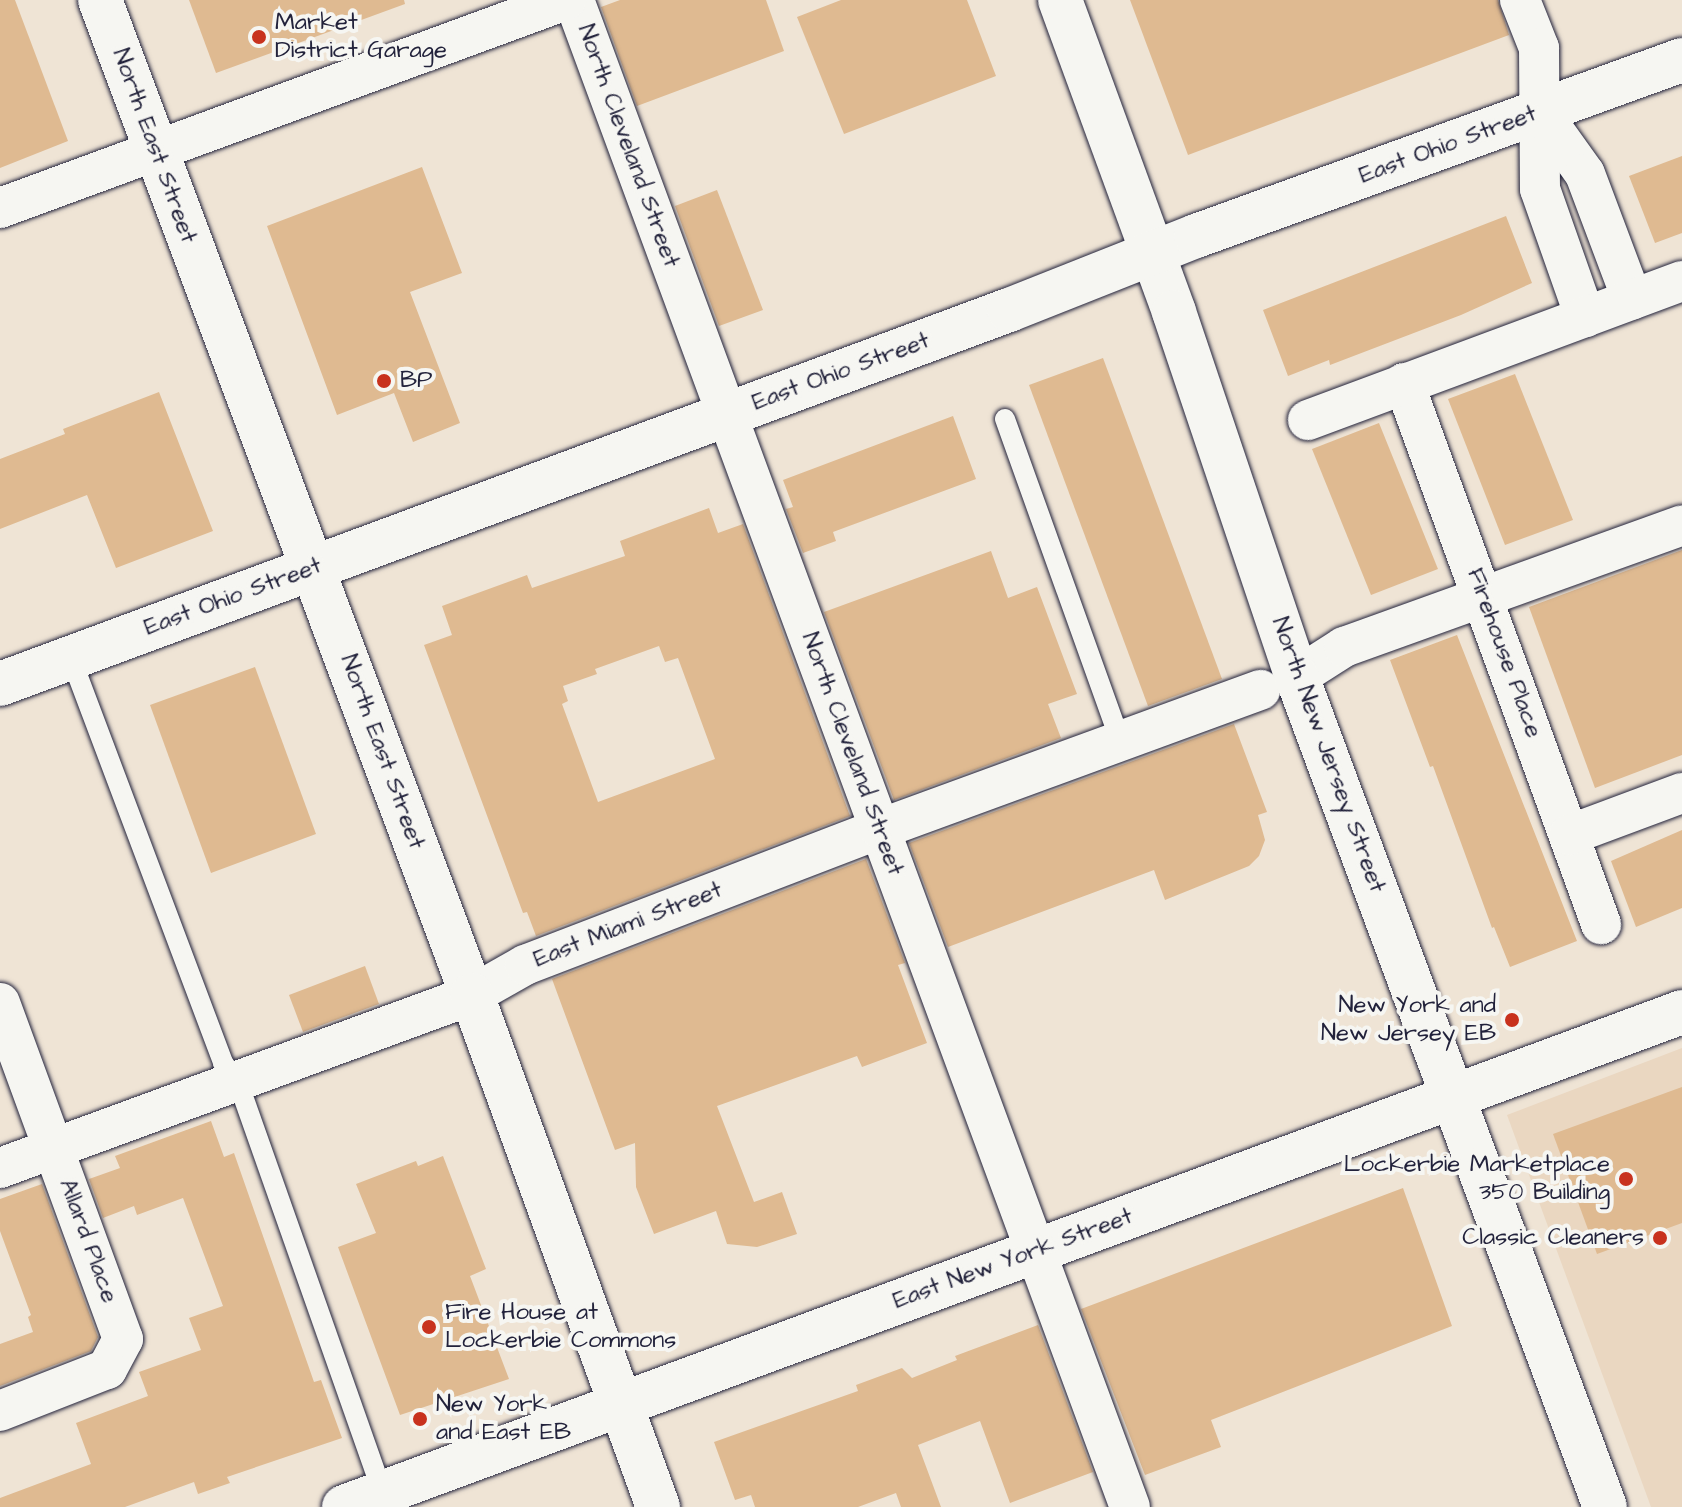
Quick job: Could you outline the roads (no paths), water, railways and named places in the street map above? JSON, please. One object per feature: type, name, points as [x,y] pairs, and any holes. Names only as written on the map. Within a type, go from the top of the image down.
[{"type":"main road","name":"North East Street","points":[[100,0],[472,995],[658,1507]]},
{"type":"main road","name":"North New Jersey Street","points":[[1060,0],[1152,253],[1279,683],[1454,1096],[1605,1507]]},
{"type":"main road","name":"East Ohio Street","points":[[0,684],[1152,253],[1682,60]]},
{"type":"main road","name":"East New York Street","points":[[364,1500],[1682,1012]]},
{"type":"street","points":[[0,208],[566,0]]},
{"type":"street","name":"North Cleveland Street","points":[[574,0],[1130,1507]]},
{"type":"street","points":[[1520,0],[1539,48],[1540,189],[1585,317]]},
{"type":"street","points":[[1540,111],[1585,174],[1632,299]]},
{"type":"street","points":[[1308,420],[1682,281]]},
{"type":"street","name":"Firehouse Place","points":[[1404,383],[1601,924]]},
{"type":"street","name":"East Miami Street","points":[[0,1168],[472,995],[525,965],[880,829],[1279,683],[1344,647],[1682,525]]},
{"type":"street","points":[[1569,835],[1682,793]]},
{"type":"street","name":"Allard Place","points":[[0,1003],[123,1339],[107,1369],[0,1411]]},
{"type":"lane","points":[[1005,419],[1120,741]]},
{"type":"lane","points":[[71,658],[223,1063],[238,1082],[364,1500]]},
{"type":"place","name":"Market District Garage","points":[[259,37]]},
{"type":"place","name":"BP","points":[[384,381]]},
{"type":"place","name":"New York and New Jersey EB","points":[[1512,1020]]},
{"type":"place","name":"Lockerbie Marketplace 350 Building","points":[[1626,1179]]},
{"type":"place","name":"Classic Cleaners","points":[[1660,1238]]},
{"type":"place","name":"Fire House at Lockerbie Commons","points":[[429,1327]]},
{"type":"place","name":"New York and East EB","points":[[420,1419]]}]
